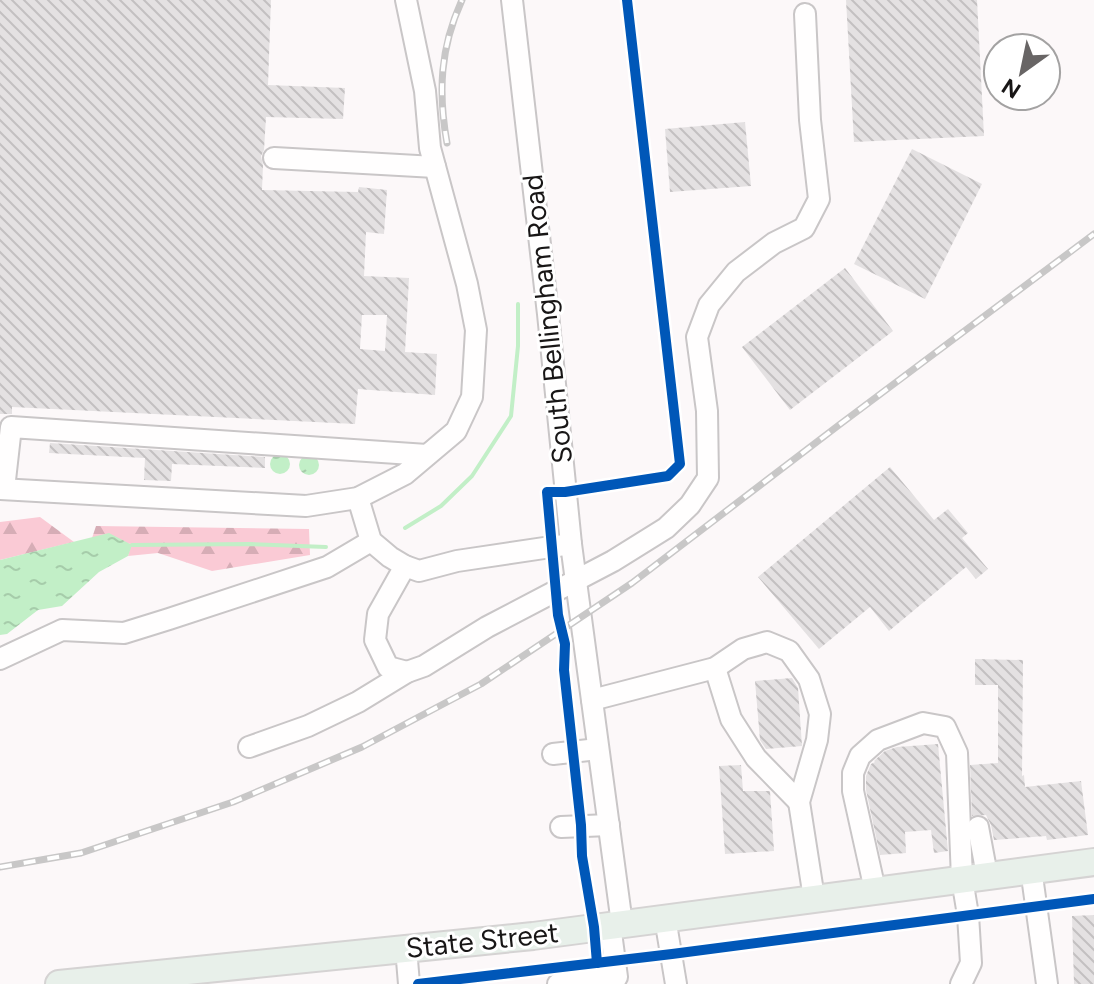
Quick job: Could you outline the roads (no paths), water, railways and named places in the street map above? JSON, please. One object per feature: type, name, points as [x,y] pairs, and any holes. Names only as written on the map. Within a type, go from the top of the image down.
[{"type":"main road","name":"State Street","points":[[59,984],[202,977],[406,948],[533,936],[1094,862]]},
{"type":"street","points":[[406,0],[425,91],[430,148],[467,284],[476,330],[472,397],[456,431],[405,474],[358,498],[306,506],[2,489],[11,427],[427,455]]},
{"type":"street","name":"South Bellingham Road","points":[[512,0],[571,544],[609,825],[616,925],[617,977],[558,984]]},
{"type":"street","points":[[249,747],[308,726],[358,702],[407,672],[424,666],[487,627],[613,561],[666,528],[690,505],[708,478],[707,411],[697,337],[709,305],[736,272],[774,243],[804,228],[819,199],[810,120],[805,14]]},
{"type":"street","points":[[274,158],[435,167]]},
{"type":"street","points":[[358,498],[371,541],[390,557],[419,571],[457,561],[571,544]]},
{"type":"street","points":[[0,659],[62,630],[124,633],[169,619],[327,567],[371,541]]},
{"type":"street","points":[[405,566],[378,614],[375,640],[388,667],[407,672]]},
{"type":"street","points":[[592,700],[715,668],[743,649],[767,642],[789,651],[809,679],[820,714],[817,740],[799,802],[814,898]]},
{"type":"street","points":[[715,668],[731,719],[756,758],[799,802]]},
{"type":"street","points":[[875,890],[853,791],[853,773],[860,756],[878,740],[923,723],[945,727],[957,753],[974,877]]},
{"type":"street","points":[[553,754],[598,749]]},
{"type":"street","points":[[561,827],[609,825]]},
{"type":"street","points":[[961,984],[971,963],[968,915],[978,827]]},
{"type":"street","points":[[1031,869],[1047,984]]},
{"type":"street","points":[[665,918],[676,984]]},
{"type":"street","points":[[406,948],[409,984]]},
{"type":"water","points":[[280,454],[287,457],[290,464],[287,471],[280,474],[273,471],[270,464],[273,457]]},
{"type":"water","points":[[309,455],[316,458],[319,465],[316,472],[309,475],[302,472],[299,465],[302,458]]},
{"type":"water","points":[[109,533],[132,545],[128,556],[99,572],[62,606],[38,610],[7,634],[0,635],[0,560]]},
{"type":"waterway","points":[[405,528],[441,506],[472,476],[511,416],[518,346],[518,304]]},
{"type":"waterway","points":[[132,545],[326,547]]},
{"type":"railway","points":[[447,143],[442,106],[443,70],[449,35],[462,0]]},
{"type":"railway","points":[[0,867],[81,853],[233,802],[362,747],[481,684],[632,583],[1094,234]]}]
